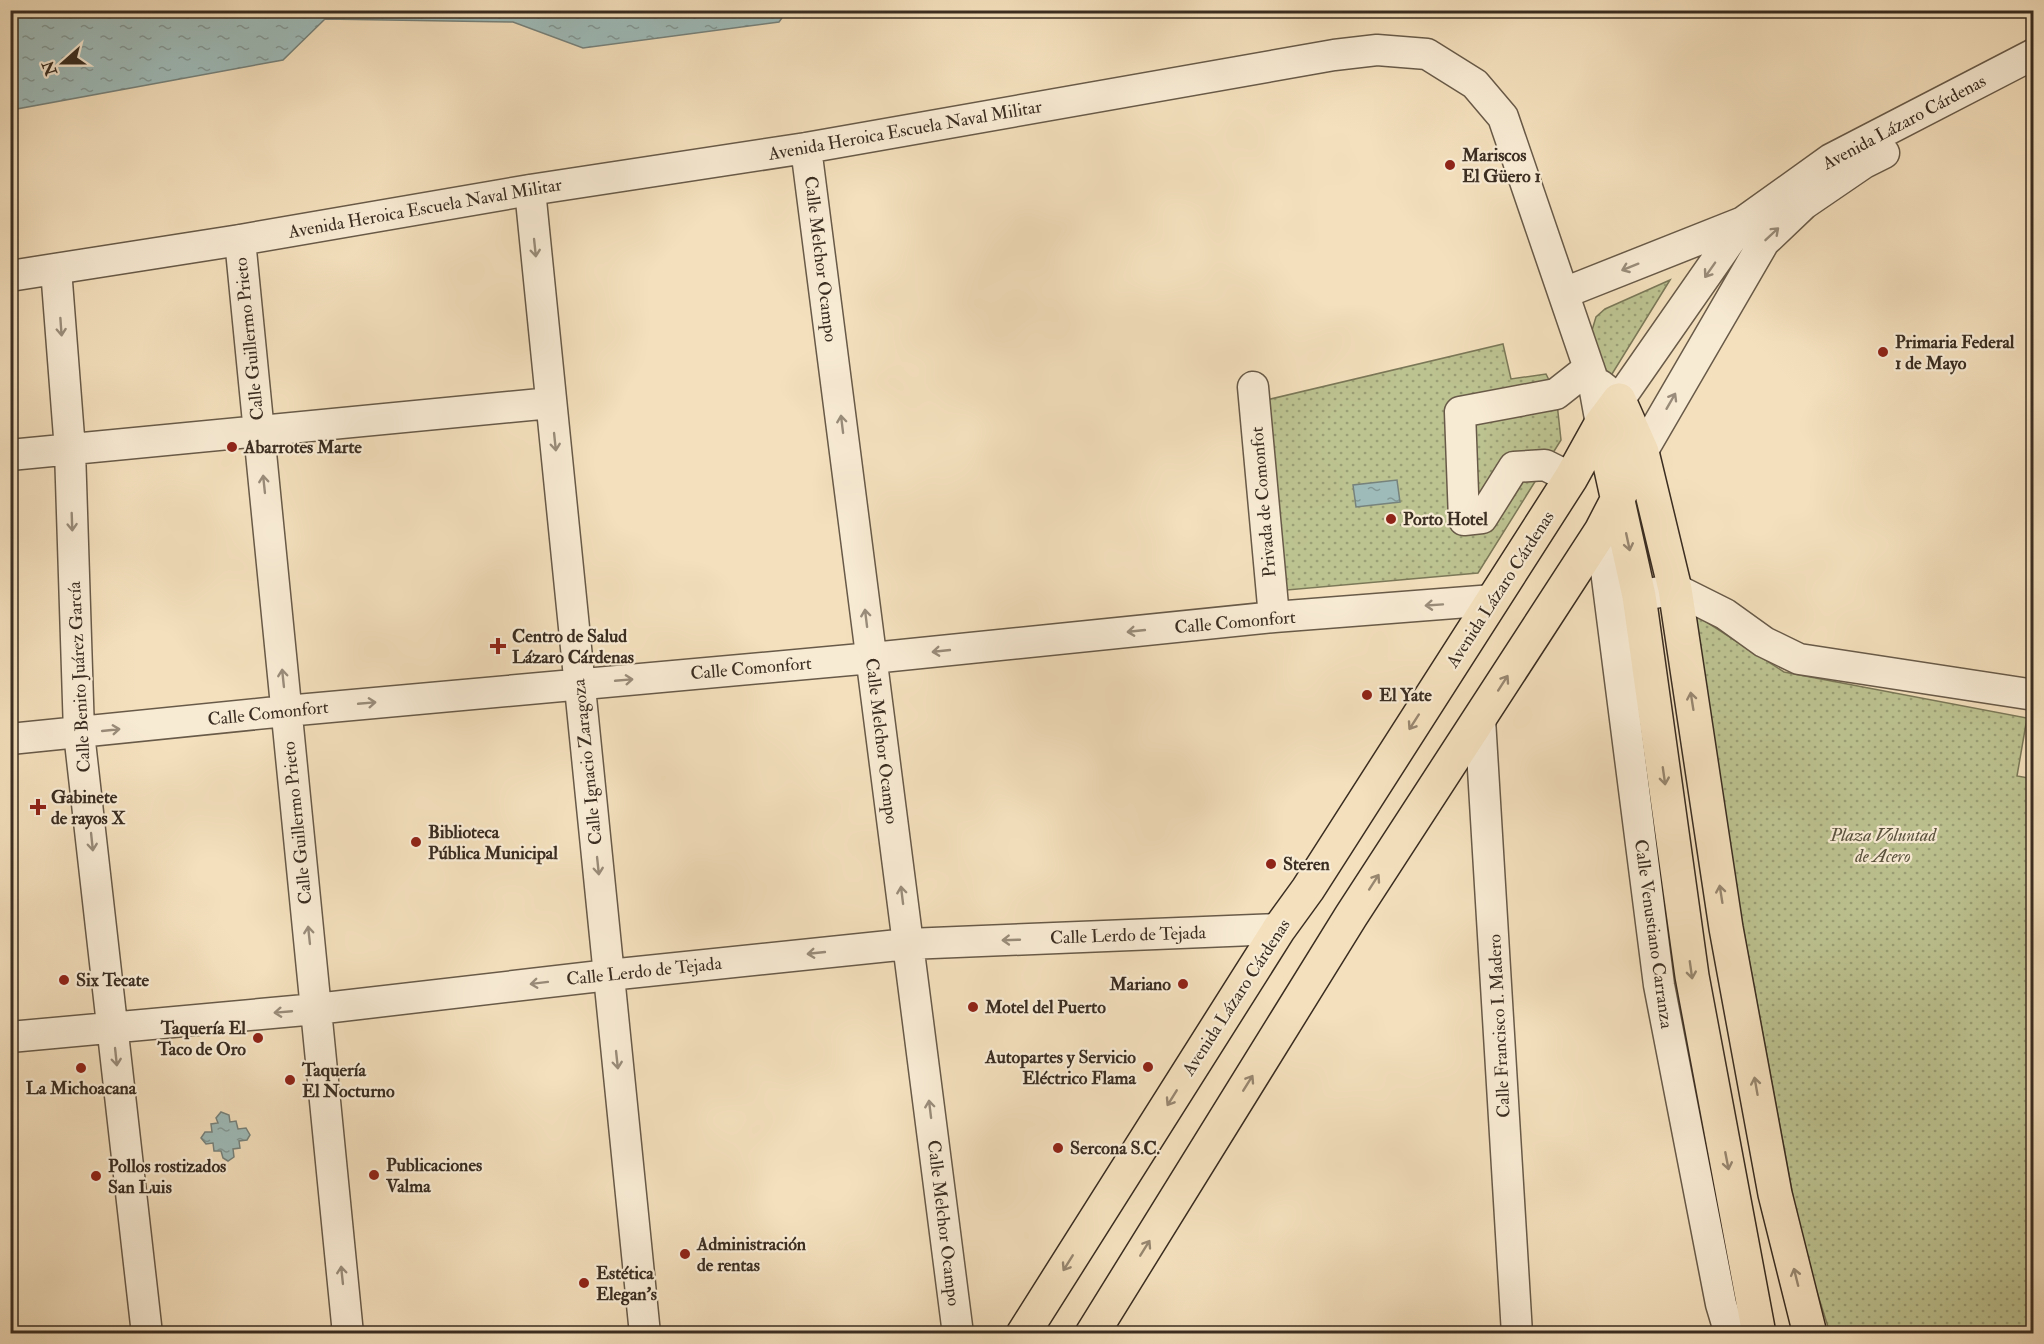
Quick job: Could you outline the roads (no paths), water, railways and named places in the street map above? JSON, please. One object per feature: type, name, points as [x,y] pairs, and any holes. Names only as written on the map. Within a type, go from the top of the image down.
[{"type":"main road","points":[[1610,412],[1642,452],[1675,589],[1726,928],[1775,1194],[1810,1334]]},
{"type":"main road","points":[[1610,412],[1617,496],[1639,596],[1692,976],[1759,1334]]},
{"type":"main road","name":"Avenida Lázaro Cárdenas","points":[[1023,1334],[1279,929],[1308,889],[1571,478],[1610,412]]},
{"type":"main road","name":"Avenida Lázaro Cárdenas","points":[[1092,1334],[1351,916],[1601,531],[1617,496],[1642,452]]},
{"type":"main road","points":[[1308,889],[1351,916]]},
{"type":"street","name":"Avenida Heroica Escuela Naval Militar","points":[[10,276],[240,240],[530,190],[806,148],[1334,55],[1377,50],[1427,54],[1475,84],[1503,117],[1591,374],[1610,412]]},
{"type":"street","name":"Avenida Lázaro Cárdenas","points":[[1610,412],[1743,222],[1831,159],[2034,54]]},
{"type":"street","name":"Avenida Lázaro Cárdenas","points":[[1642,452],[1764,242],[1772,234],[1804,204],[1864,164],[2034,76]]},
{"type":"street","name":"Calle Melchor Ocampo","points":[[806,148],[958,1334]]},
{"type":"street","name":"Calle Ignacio Zaragoza","points":[[530,190],[645,1334]]},
{"type":"street","points":[[1564,293],[1743,222]]},
{"type":"street","name":"Calle Guillermo Prieto","points":[[240,240],[348,1334]]},
{"type":"street","name":"Calle Benito Juárez García","points":[[56,269],[70,450],[79,733],[147,1334]]},
{"type":"street","points":[[1571,478],[1545,465],[1514,467],[1482,518],[1464,520],[1460,412],[1556,394],[1591,374]]},
{"type":"street","name":"Privada de Comonfot","points":[[1253,387],[1274,617]]},
{"type":"street","points":[[10,455],[551,403]]},
{"type":"street","name":"Calle Venustiano Carranza","points":[[1601,531],[1659,986],[1721,1304],[1730,1334]]},
{"type":"street","points":[[1639,596],[1675,589],[1725,614],[1764,642],[1799,659],[2034,695]]},
{"type":"street","name":"Calle Comonfort","points":[[10,739],[286,711],[872,658],[1274,617],[1493,600]]},
{"type":"street","name":"Calle Francisco I. Madero","points":[[1480,719],[1517,1334]]},
{"type":"street","name":"Calle Lerdo de Tejada","points":[[10,1037],[316,1009],[609,975],[908,944],[1279,929]]},
{"type":"water","points":[[11,10],[787,11],[779,22],[583,48],[513,22],[325,19],[283,60],[11,110]]},
{"type":"water","points":[[1397,480],[1400,502],[1356,507],[1353,485]]},
{"type":"water","points":[[221,1112],[229,1115],[230,1122],[236,1121],[238,1129],[246,1128],[250,1135],[247,1140],[239,1141],[240,1148],[233,1149],[234,1157],[228,1161],[223,1158],[221,1151],[214,1151],[213,1143],[206,1144],[201,1138],[205,1132],[212,1132],[211,1124],[218,1123],[216,1118]]},
{"type":"place","name":"Mariscos El Güero 1","points":[[1450,165]]},
{"type":"place","name":"Primaria Federal 1 de Mayo","points":[[1883,352]]},
{"type":"place","name":"Abarrotes Marte","points":[[232,447]]},
{"type":"place","name":"Porto Hotel","points":[[1391,519]]},
{"type":"place","name":"Centro de Salud Lázaro Cárdenas","points":[[498,646]]},
{"type":"place","name":"El Yate","points":[[1367,695]]},
{"type":"place","name":"Gabinete de rayos X","points":[[38,807]]},
{"type":"place","name":"Biblioteca Pública Municipal","points":[[416,842]]},
{"type":"place","name":"Steren","points":[[1271,864]]},
{"type":"place","name":"Six Tecate","points":[[64,980]]},
{"type":"place","name":"Mariano","points":[[1183,984]]},
{"type":"place","name":"Motel del Puerto","points":[[973,1007]]},
{"type":"place","name":"Taquería El Taco de Oro","points":[[258,1038]]},
{"type":"place","name":"Autopartes y Servicio Eléctrico Flama","points":[[1148,1067]]},
{"type":"place","name":"La Michoacana","points":[[81,1068]]},
{"type":"place","name":"Taquería El Nocturno","points":[[290,1080]]},
{"type":"place","name":"Sercona S.C.","points":[[1058,1148]]},
{"type":"place","name":"Publicaciones Valma","points":[[374,1175]]},
{"type":"place","name":"Pollos rostizados San Luis","points":[[96,1176]]},
{"type":"place","name":"Administración de rentas","points":[[685,1254]]},
{"type":"place","name":"Estética Elegan's","points":[[584,1283]]},
{"type":"park label","name":"Plaza Voluntad de Acero","points":[[1883,845]]}]
